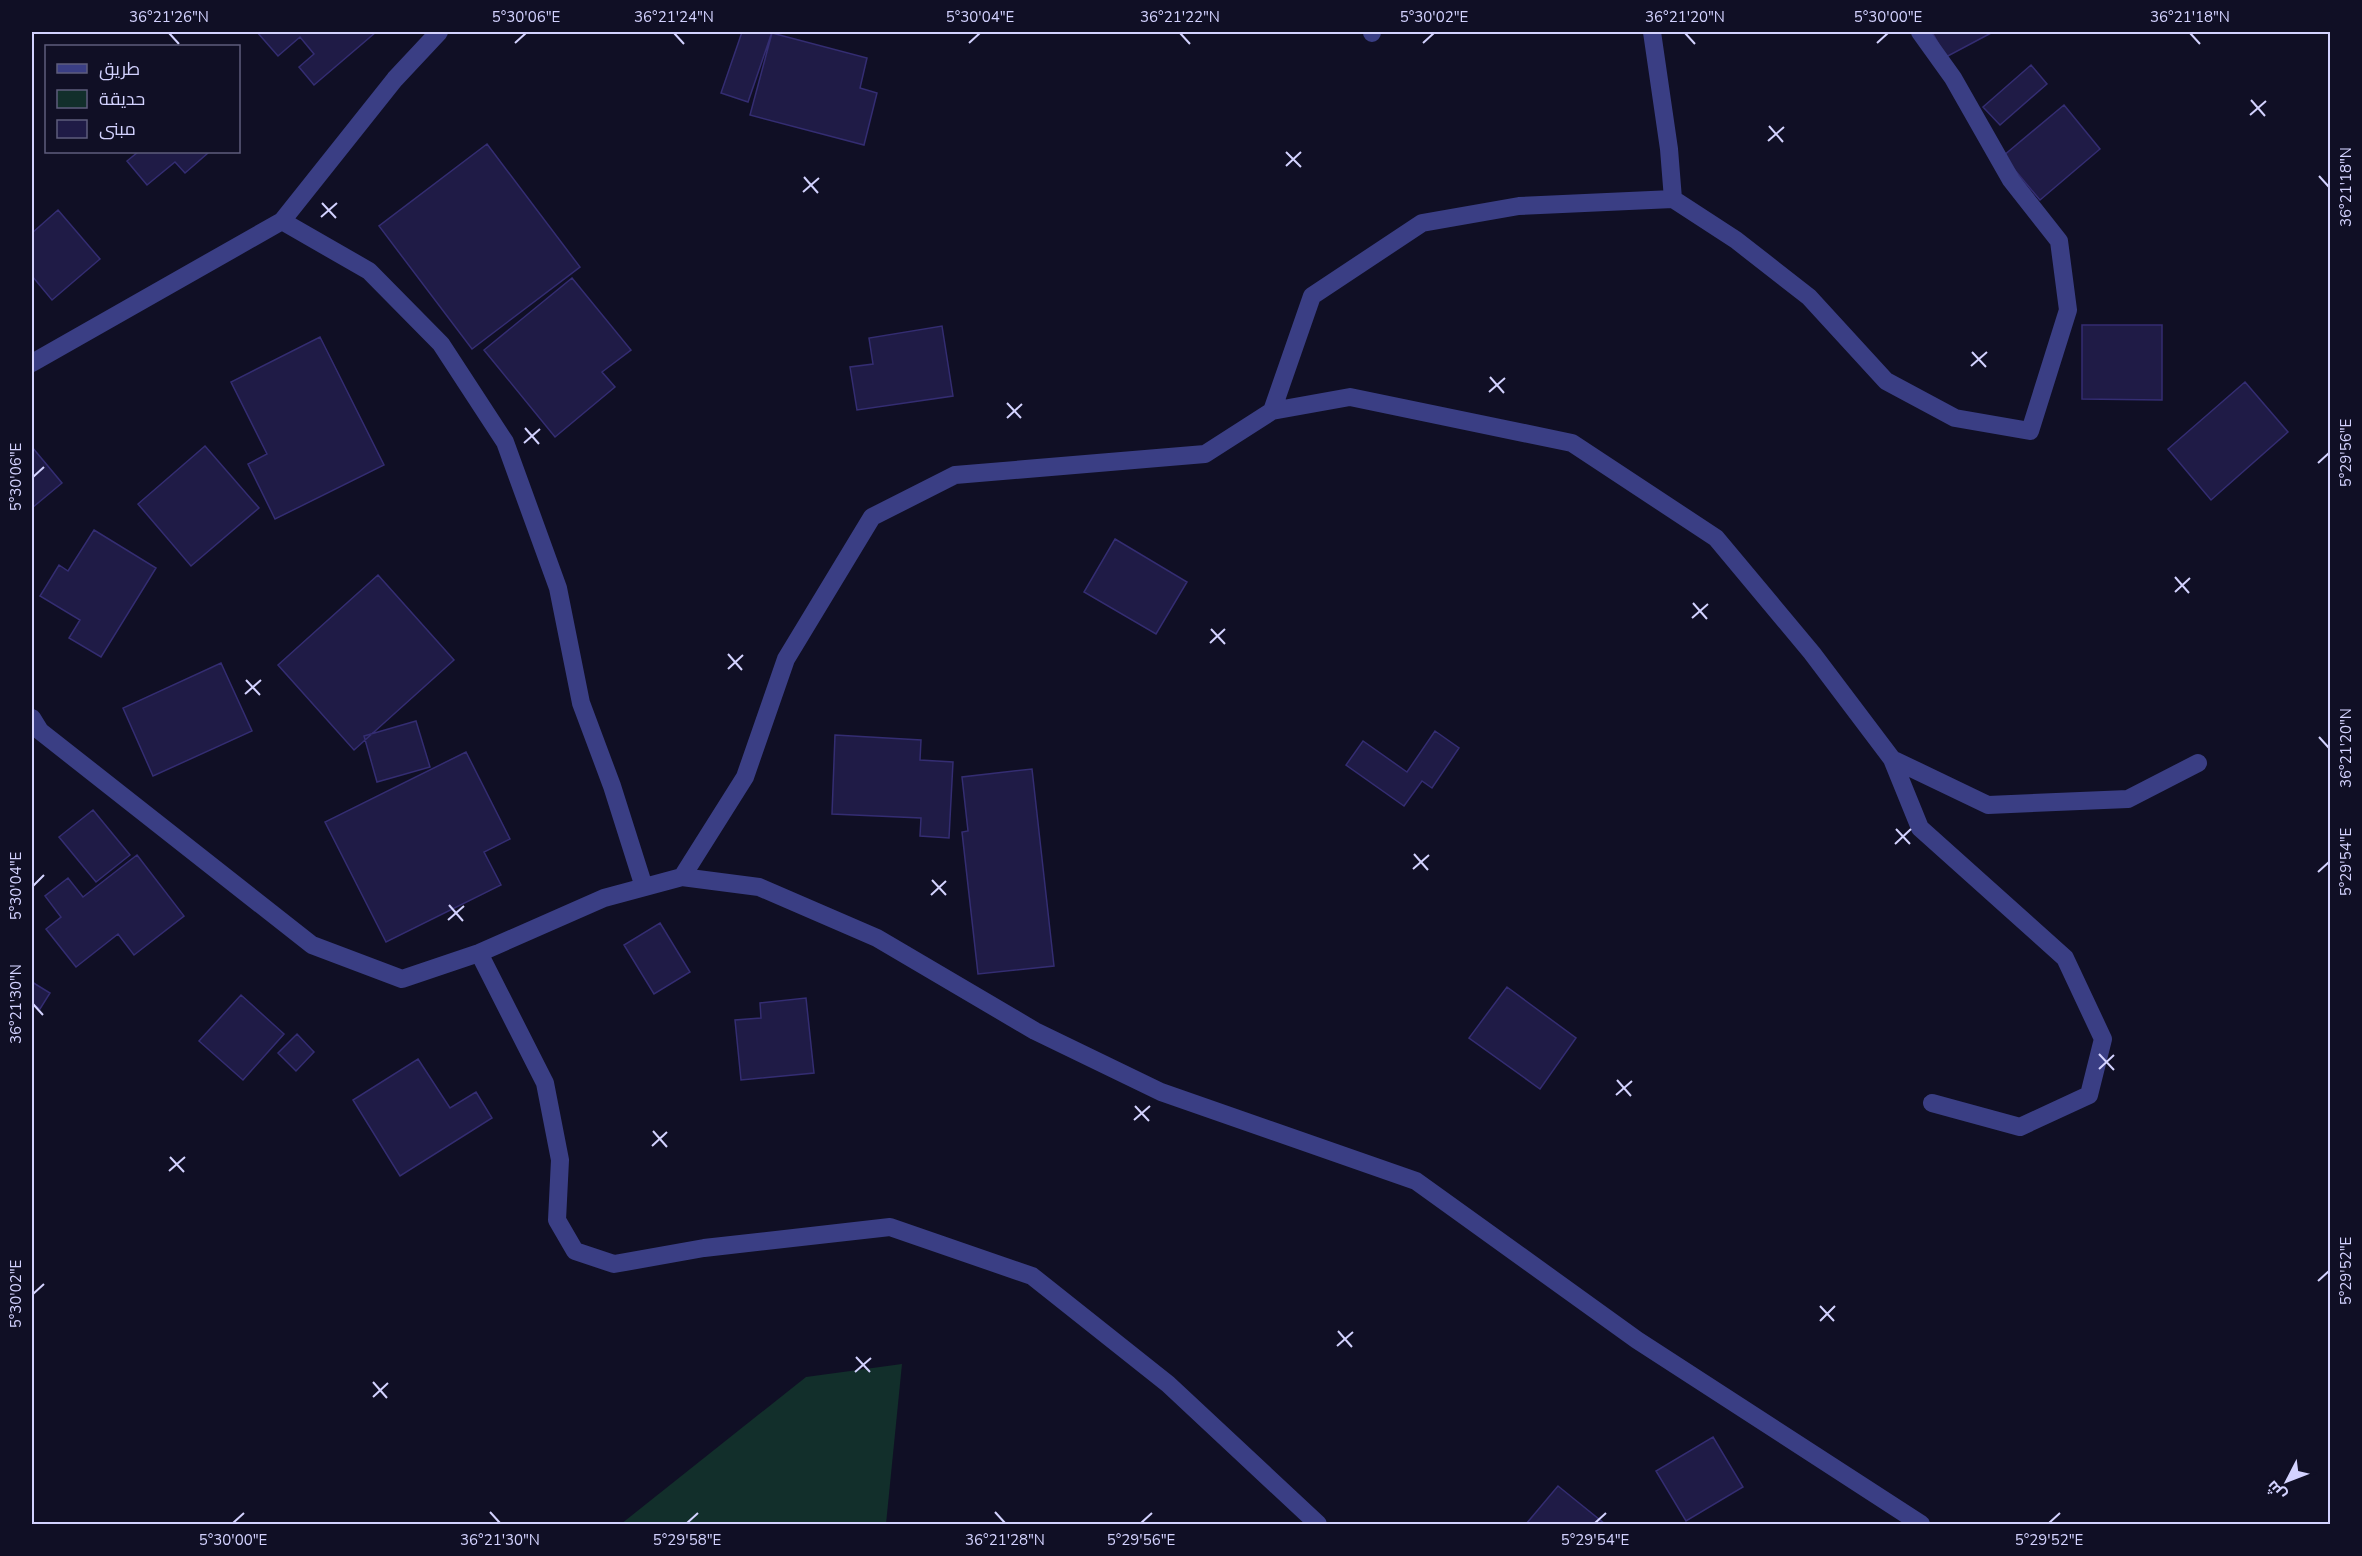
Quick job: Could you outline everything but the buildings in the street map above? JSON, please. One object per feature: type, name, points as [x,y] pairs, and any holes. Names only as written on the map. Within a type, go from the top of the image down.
[{"type":"street","points":[[32,363],[282,221],[395,79],[439,32]]},
{"type":"street","points":[[1652,32],[1669,148],[1673,199]]},
{"type":"street","points":[[1272,411],[1312,296],[1422,223],[1519,206],[1673,199],[1736,240],[1809,297],[1886,381],[1955,418],[2030,431],[2068,310],[2059,241],[2011,180],[1953,78],[1920,32]]},
{"type":"street","points":[[282,221],[369,272],[441,344],[505,442],[558,588],[581,703],[612,786],[644,887]]},
{"type":"street","points":[[682,877],[745,777],[786,659],[872,517],[955,475],[1205,454],[1272,411],[1350,398],[1572,443],[1716,538],[1812,653],[1892,759],[1920,828],[2065,958],[2103,1039],[2089,1095],[2020,1127],[1932,1104]]},
{"type":"street","points":[[32,718],[40,731],[312,945],[402,979],[479,953],[604,898],[682,877],[759,887],[877,938],[1035,1031],[1161,1092],[1416,1181],[1637,1340],[1921,1524]]},
{"type":"street","points":[[1892,759],[1988,806],[2127,799],[2198,763]]},
{"type":"street","points":[[479,953],[545,1083],[560,1160],[557,1220],[575,1251],[614,1264],[704,1248],[890,1227],[1032,1276],[1168,1384],[1318,1524]]},
{"type":"green space","points":[[902,1364],[886,1524],[621,1524],[806,1377]]}]
